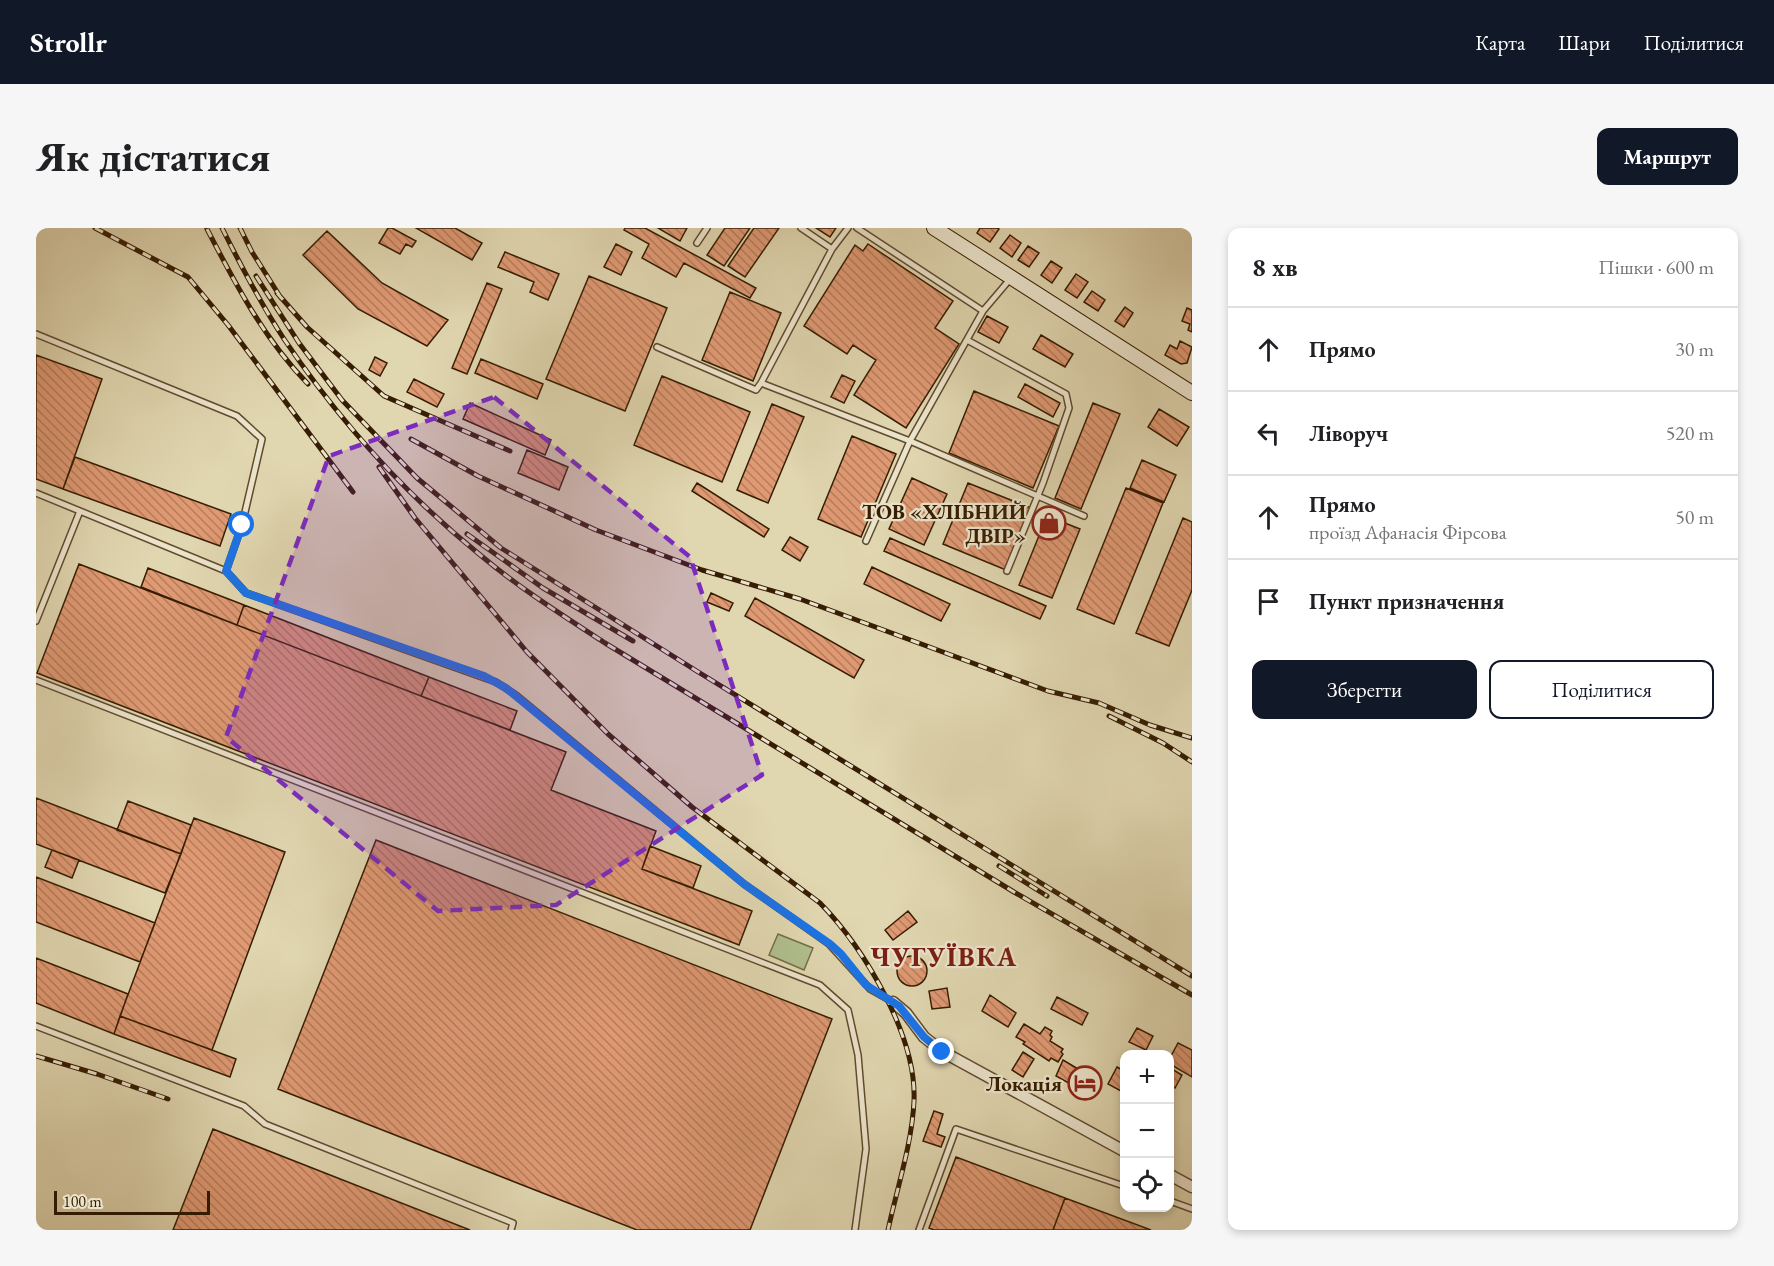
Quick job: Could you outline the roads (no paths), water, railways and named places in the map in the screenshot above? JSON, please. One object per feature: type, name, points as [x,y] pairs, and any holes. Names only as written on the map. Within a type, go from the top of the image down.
[{"type":"main road","points":[[934,228],[1192,393]]},
{"type":"street","points":[[892,1002],[906,1013],[924,1037],[942,1052],[1120,1148]]},
{"type":"street","points":[[1174,1177],[1192,1187]]},
{"type":"lane","points":[[697,243],[707,228]]},
{"type":"lane","points":[[801,228],[832,249]]},
{"type":"lane","points":[[657,347],[756,390],[832,249],[848,228]]},
{"type":"lane","points":[[857,228],[983,311]]},
{"type":"lane","points":[[866,541],[910,441],[983,311],[1011,278]]},
{"type":"lane","points":[[36,334],[237,416],[262,439],[242,525],[226,571]]},
{"type":"lane","points":[[967,340],[1066,394],[1069,408],[1007,571]]},
{"type":"lane","points":[[760,383],[910,441],[1084,516]]},
{"type":"lane","points":[[36,493],[226,571],[246,593],[484,676],[506,688],[744,884],[830,944],[870,989],[892,1002]]},
{"type":"lane","points":[[36,621],[80,511]]},
{"type":"lane","points":[[36,680],[820,986],[848,1010],[858,1055],[866,1149],[855,1230]]},
{"type":"lane","points":[[36,1026],[244,1106],[265,1124],[513,1223],[511,1230]]},
{"type":"lane","points":[[919,1230],[956,1129],[1120,1184]]},
{"type":"lane","points":[[1174,1202],[1192,1209]]},
{"type":"railway","points":[[95,228],[188,277],[228,325],[353,492]]},
{"type":"railway","points":[[222,228],[284,339],[327,398],[374,454],[424,506],[494,566],[605,643],[1014,892],[1192,995]]},
{"type":"railway","points":[[240,228],[281,298]]},
{"type":"railway","points":[[207,229],[264,330],[308,384]]},
{"type":"railway","points":[[256,276],[299,343],[342,400],[417,478],[501,548],[1192,976]]},
{"type":"railway","points":[[277,293],[307,327],[384,396],[510,451]]},
{"type":"railway","points":[[411,439],[478,476],[596,530],[702,570],[800,599],[1048,691],[1099,703],[1150,725],[1192,738]]},
{"type":"railway","points":[[379,467],[415,518],[527,652],[608,734],[692,807],[820,903],[854,944],[885,994],[907,1049],[913,1076],[913,1117],[888,1230]]},
{"type":"railway","points":[[467,534],[543,588],[633,641]]},
{"type":"railway","points":[[1109,716],[1163,743],[1192,762]]},
{"type":"railway","points":[[999,866],[1047,896]]},
{"type":"railway","points":[[36,1056],[168,1099]]},
{"type":"place","name":"ТОВ «ХЛІБНИЙ ДВІР»","points":[[1049,523]]},
{"type":"place","name":"Локація","points":[[1085,1083]]},
{"type":"district","name":"ЧУГУЇВКА","points":[[944,956]]}]
